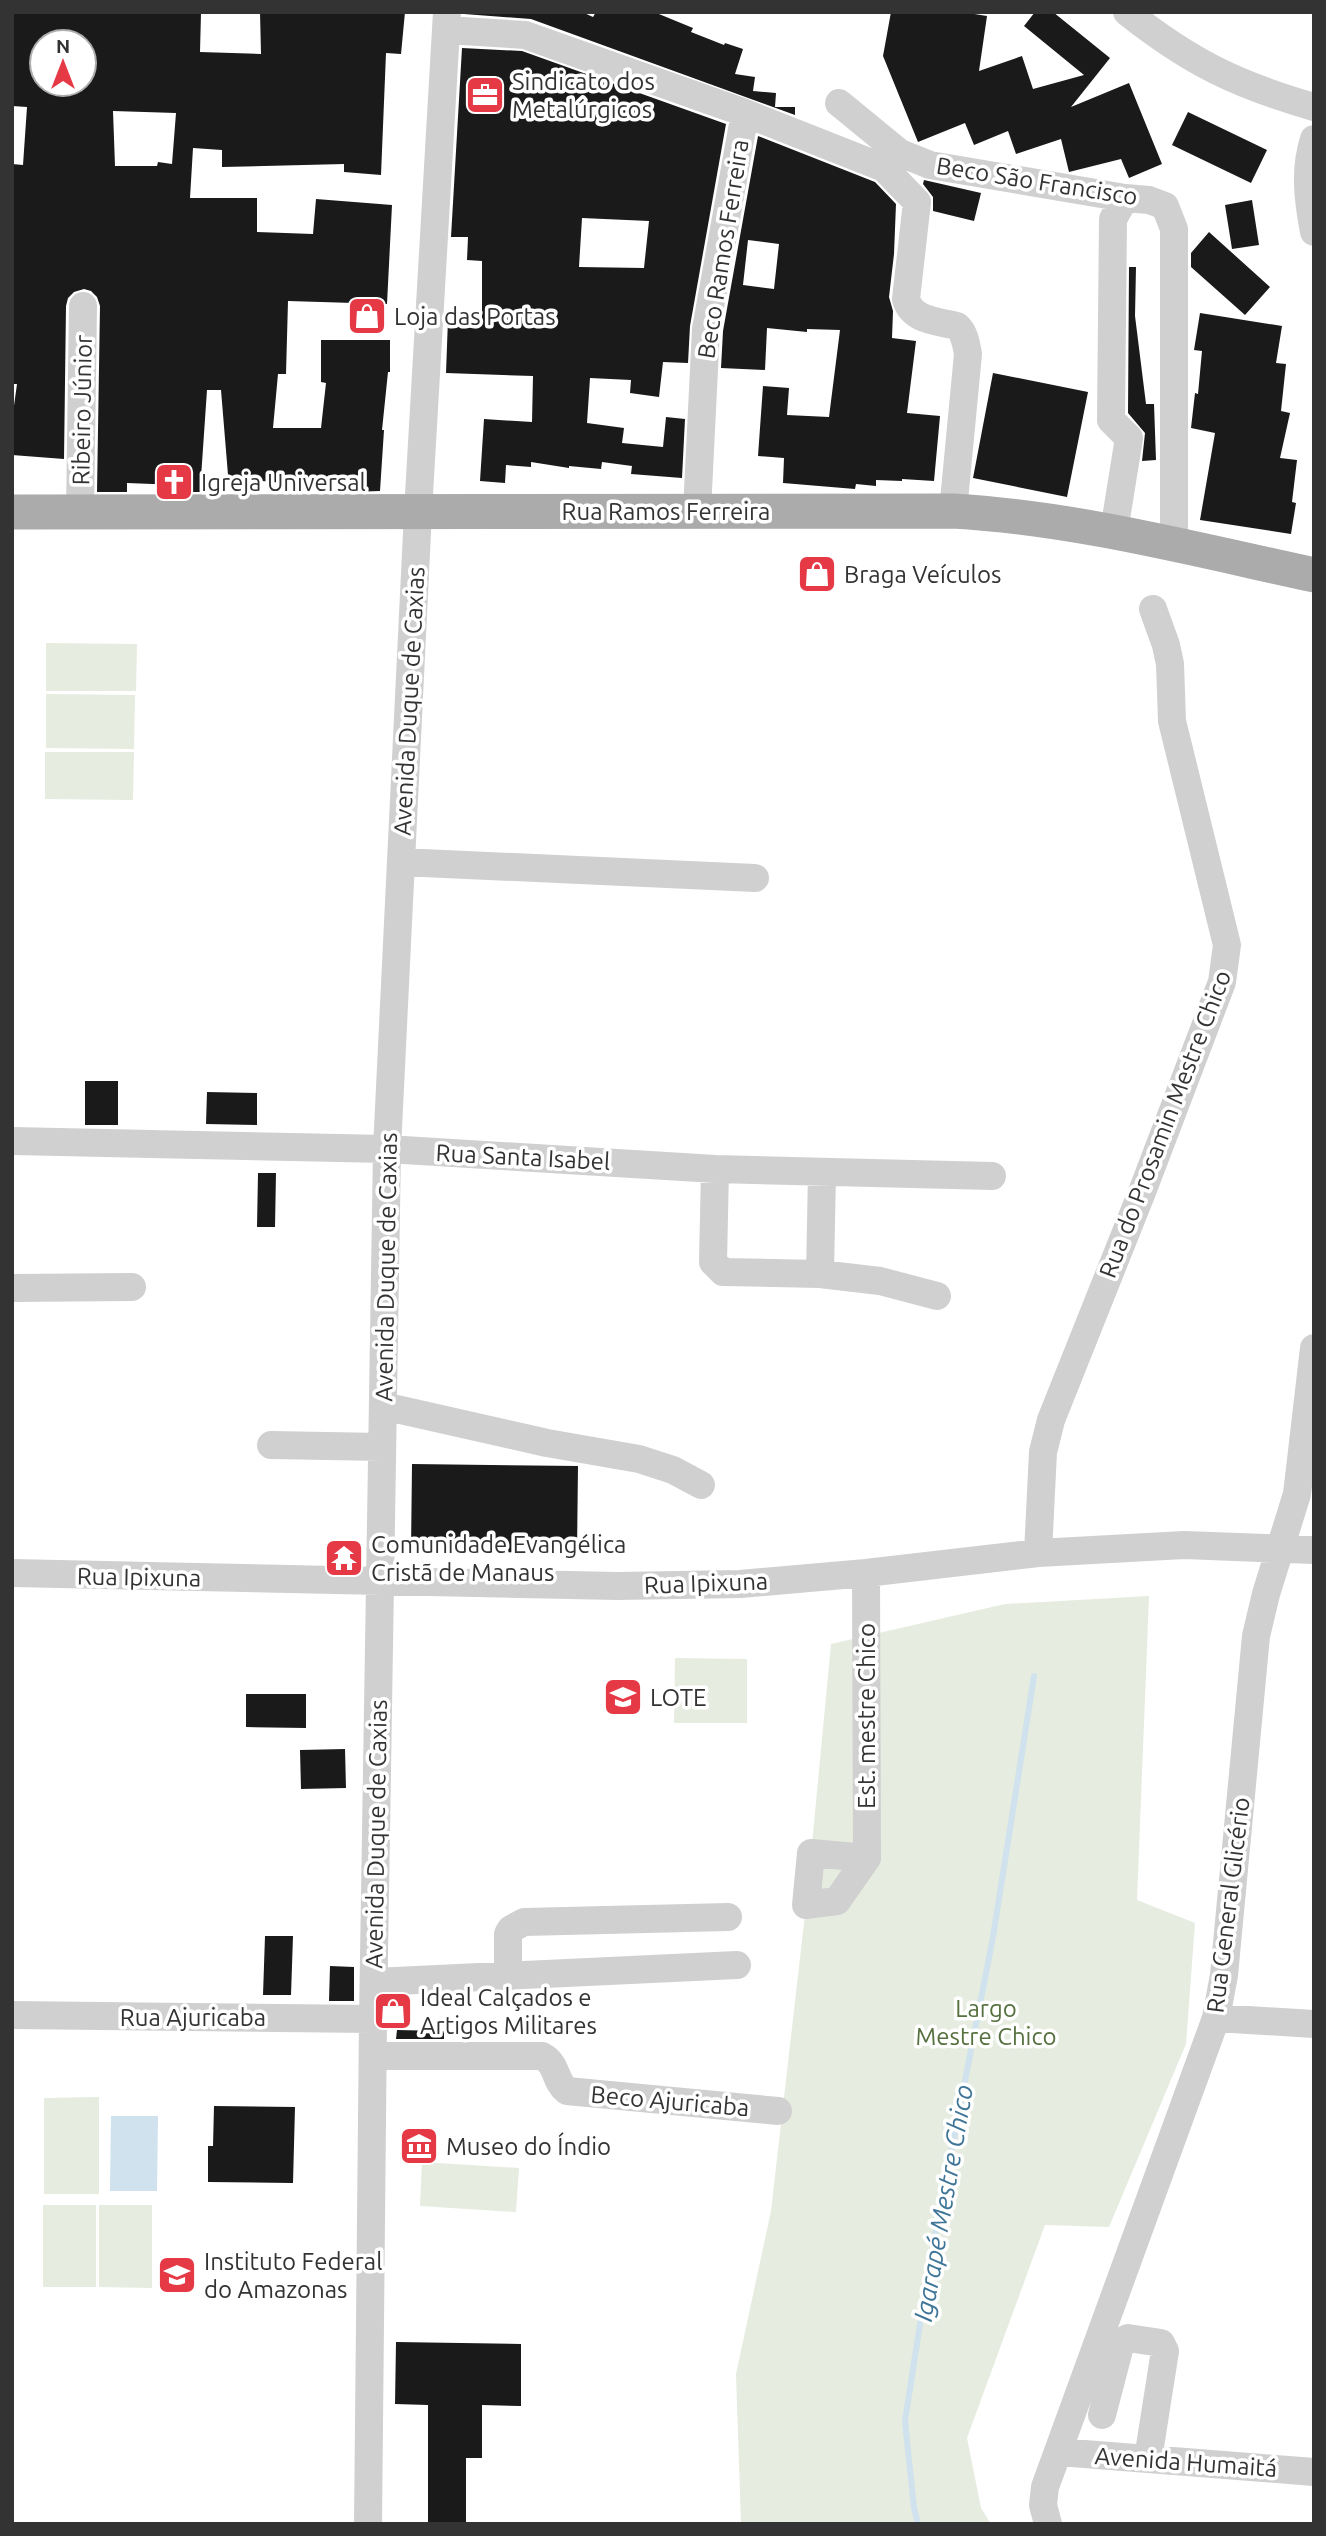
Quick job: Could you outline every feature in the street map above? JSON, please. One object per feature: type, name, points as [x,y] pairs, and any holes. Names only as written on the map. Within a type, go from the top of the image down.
[{"type":"main road","name":"Rua Ramos Ferreira","points":[[12,512],[953,511],[988,513],[1114,531],[1314,575]]},
{"type":"street","points":[[1127,12],[1191,59],[1228,78],[1314,107]]},
{"type":"street","name":"Beco São Francisco","points":[[447,21],[525,35],[745,113],[884,168],[917,202],[906,299],[908,307],[914,315],[957,326],[962,330],[968,354],[953,511]]},
{"type":"street","name":"Avenida Duque de Caxias","points":[[368,2524],[373,1982],[387,1149],[418,512],[447,21]]},
{"type":"street","name":"Beco São Francisco","points":[[839,103],[900,153],[930,165],[1149,200],[1165,206],[1174,229],[1174,544]]},
{"type":"street","name":"Beco Ramos Ferreira","points":[[697,511],[706,329],[745,113]]},
{"type":"street","points":[[1314,139],[1307,171],[1308,201],[1314,232]]},
{"type":"street","points":[[1114,531],[1129,438],[1111,420],[1113,219],[1125,198]]},
{"type":"street","name":"Ribeiro Júnior","points":[[80,514],[83,306]]},
{"type":"street","name":"Rua do Prosamin Mestre Chico","points":[[1038,1553],[1043,1452],[1051,1420],[1142,1192],[1222,982],[1227,961],[1227,945],[1172,721],[1170,664],[1153,609]]},
{"type":"street","points":[[401,862],[755,878]]},
{"type":"street","name":"Rua Santa Isabel","points":[[12,1141],[387,1149],[715,1169],[992,1176]]},
{"type":"street","points":[[715,1169],[713,1252],[716,1268],[723,1272],[820,1274],[880,1281],[937,1296]]},
{"type":"street","points":[[820,1274],[822,1173]]},
{"type":"street","points":[[12,1288],[132,1287]]},
{"type":"street","name":"Rua General Glicério","points":[[1048,2524],[1043,2505],[1045,2487],[1216,2018],[1224,1975],[1256,1636],[1297,1494],[1314,1348]]},
{"type":"street","points":[[383,1406],[547,1443],[639,1459],[701,1485]]},
{"type":"street","points":[[271,1445],[382,1447]]},
{"type":"street","name":"Rua Ipixuna","points":[[12,1573],[617,1586],[740,1584],[1038,1553],[1184,1545],[1314,1550]]},
{"type":"street","name":"Est. mestre Chico","points":[[866,1573],[867,1858]]},
{"type":"street","points":[[509,1977],[509,1934],[511,1928],[524,1922],[728,1917]]},
{"type":"street","points":[[373,1982],[737,1965]]},
{"type":"street","name":"Rua Ajuricaba","points":[[12,2015],[373,2018]]},
{"type":"street","points":[[1216,2018],[1314,2024]]},
{"type":"street","name":"Beco Ajuricaba","points":[[373,2056],[542,2056],[553,2063],[562,2088],[567,2091],[778,2111]]},
{"type":"street","points":[[1102,2416],[1121,2342],[1128,2338],[1161,2343],[1165,2351],[1148,2459]]},
{"type":"street","name":"Avenida Humaitá","points":[[1059,2452],[1314,2472]]},
{"type":"green space","points":[[46,643],[137,644],[136,691],[46,691]]},
{"type":"green space","points":[[46,694],[135,695],[134,749],[46,748]]},
{"type":"green space","points":[[45,752],[134,752],[133,800],[45,799]]},
{"type":"green space","name":"Largo Mestre Chico","points":[[1149,1596],[1137,1900],[1195,1923],[1186,2044],[1109,2227],[1045,2225],[967,2438],[981,2508],[991,2524],[741,2524],[736,2374],[771,2211],[807,1897],[831,1644],[1005,1604]]},
{"type":"green space","points":[[675,1658],[747,1659],[747,1723],[674,1723]]},
{"type":"green space","points":[[99,2097],[99,2194],[44,2194],[44,2098]]},
{"type":"green space","points":[[422,2162],[519,2168],[516,2212],[420,2206]]},
{"type":"green space","points":[[43,2205],[96,2205],[96,2287],[43,2287]]},
{"type":"green space","points":[[99,2205],[152,2205],[152,2288],[99,2287]]},
{"type":"water","points":[[111,2116],[158,2116],[157,2191],[110,2191]]},
{"type":"building","points":[[12,12],[201,13],[200,52],[261,54],[260,12],[405,12],[401,54],[386,53],[381,175],[344,172],[344,164],[222,167],[222,150],[193,148],[190,198],[257,198],[257,232],[313,234],[316,199],[392,205],[387,304],[288,301],[286,374],[278,374],[273,428],[321,428],[326,383],[321,382],[321,340],[390,340],[390,372],[382,430],[380,491],[350,492],[351,483],[252,480],[252,485],[229,487],[221,390],[207,390],[200,492],[178,492],[178,485],[127,483],[127,492],[97,492],[100,306],[97,297],[84,289],[74,292],[68,298],[66,306],[64,459],[12,455],[12,420],[17,384],[12,384],[12,164],[23,165],[27,107],[12,106]],"holes":[[[113,111],[176,113],[172,164],[158,162],[157,166],[115,166]]]},
{"type":"building","points":[[464,12],[582,12],[593,17],[596,12],[654,12],[693,28],[691,32],[724,45],[725,43],[743,49],[735,74],[755,77],[753,91],[776,93],[775,107],[795,107],[795,115],[531,19]]},
{"type":"building","points":[[891,12],[962,12],[987,16],[979,71],[1022,56],[1033,89],[1084,75],[1024,26],[1035,12],[1053,12],[1110,58],[1071,107],[1129,83],[1162,164],[1129,178],[1121,159],[1069,172],[1061,139],[1016,154],[1008,131],[974,145],[965,123],[918,142],[883,56]]},
{"type":"building","points":[[462,48],[522,51],[726,124],[690,326],[688,363],[663,362],[659,397],[630,393],[631,380],[590,378],[587,423],[624,428],[622,443],[663,447],[666,417],[685,419],[682,478],[631,474],[632,466],[602,462],[601,469],[569,468],[531,462],[531,467],[506,465],[505,483],[480,481],[484,419],[532,422],[533,376],[446,373],[448,319],[482,320],[482,261],[467,260],[468,237],[451,237]],"holes":[[[582,218],[649,221],[644,268],[579,267]]]},
{"type":"building","points":[[1188,112],[1267,150],[1251,183],[1172,145]]},
{"type":"building","points":[[758,136],[875,182],[896,204],[889,297],[893,311],[892,338],[916,341],[907,413],[940,416],[934,481],[876,480],[876,486],[856,484],[855,489],[783,483],[784,458],[758,456],[763,386],[789,388],[787,415],[829,417],[840,330],[807,329],[807,332],[767,328],[765,370],[721,368],[723,331]],"holes":[[[748,240],[779,244],[774,289],[743,285]]]},
{"type":"building","points":[[924,180],[981,193],[974,221],[933,211],[933,197],[923,184]]},
{"type":"building","points":[[1252,200],[1259,245],[1232,249],[1225,205]]},
{"type":"building","points":[[1209,232],[1270,287],[1245,315],[1191,267],[1191,253]]},
{"type":"building","points":[[1129,267],[1136,267],[1135,316],[1146,404],[1154,404],[1156,460],[1142,461],[1145,433],[1128,413]]},
{"type":"building","points":[[1200,313],[1282,326],[1276,363],[1286,364],[1281,411],[1290,413],[1280,458],[1297,460],[1292,502],[1296,503],[1291,534],[1200,520],[1215,433],[1191,428],[1195,393],[1198,394],[1202,351],[1194,350]]},
{"type":"building","points":[[993,373],[1088,392],[1067,497],[973,478]]},
{"type":"building","points":[[85,1081],[118,1081],[118,1125],[85,1125]]},
{"type":"building","points":[[207,1092],[257,1093],[257,1125],[206,1124]]},
{"type":"building","points":[[258,1173],[276,1173],[275,1227],[257,1227]]},
{"type":"building","points":[[412,1464],[578,1466],[577,1553],[411,1551]]},
{"type":"building","points":[[246,1694],[306,1694],[306,1728],[246,1727]]},
{"type":"building","points":[[345,1749],[346,1788],[301,1789],[300,1750]]},
{"type":"building","points":[[265,1936],[293,1936],[291,1995],[263,1995]]},
{"type":"building","points":[[330,1966],[354,1967],[354,2001],[329,2001]]},
{"type":"building","points":[[397,2030],[444,2031],[444,2039],[396,2039]]},
{"type":"building","points":[[214,2106],[295,2107],[293,2183],[208,2182],[208,2146],[213,2146]]},
{"type":"building","points":[[396,2342],[521,2344],[521,2406],[482,2405],[482,2458],[466,2458],[466,2524],[428,2524],[428,2405],[395,2404]]},
{"type":"waterway","name":"Igarapé Mestre Chico","points":[[918,2524],[905,2421],[929,2266],[993,1937],[1034,1676]]},
{"type":"place","name":"Sindicato dos Metalúrgicos","points":[[485,95]]},
{"type":"place","name":"Loja das Portas","points":[[367,316]]},
{"type":"place","name":"Igreja Universal","points":[[174,482]]},
{"type":"place","name":"Braga Veículos","points":[[817,574]]},
{"type":"place","name":"Comunidade Evangélica Cristã de Manaus","points":[[344,1558]]},
{"type":"place","name":"LOTE","points":[[623,1697]]},
{"type":"place","name":"Ideal Calçados e Artigos Militares","points":[[393,2011]]},
{"type":"place","name":"Museo do Índio","points":[[419,2146]]},
{"type":"place","name":"Instituto Federal do Amazonas","points":[[177,2275]]}]
